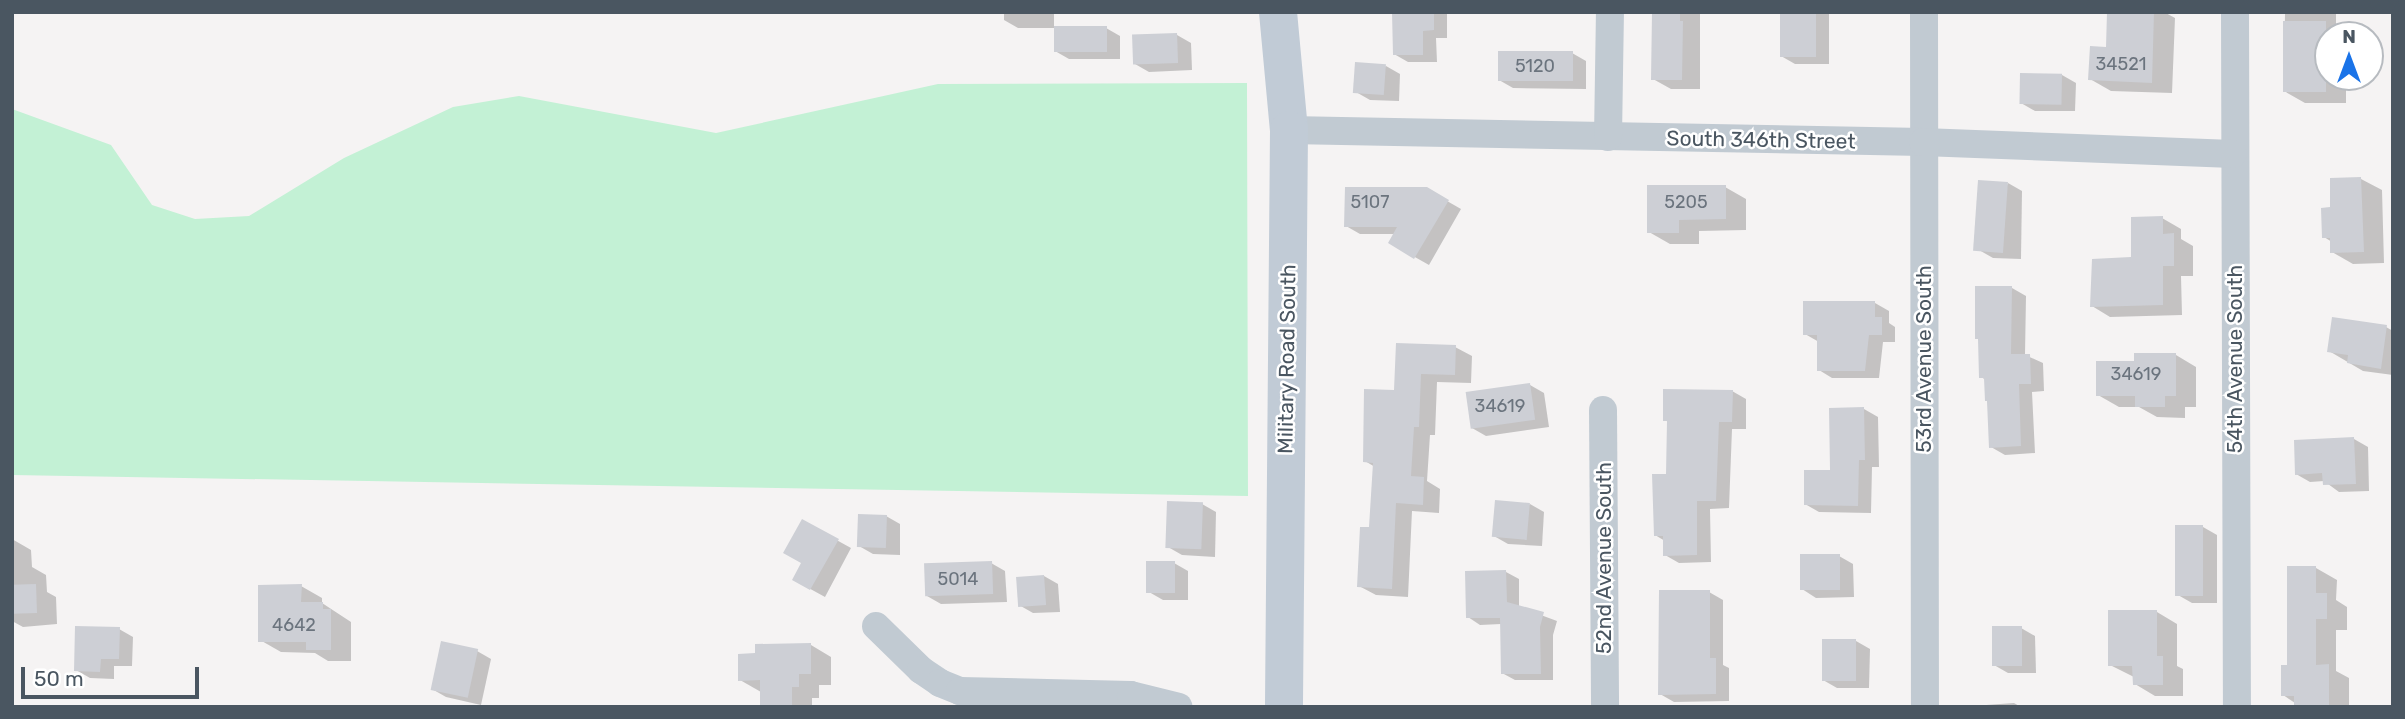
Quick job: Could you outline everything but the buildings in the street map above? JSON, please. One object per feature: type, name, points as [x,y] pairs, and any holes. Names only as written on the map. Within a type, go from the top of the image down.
[{"type":"main road","name":"Military Road South","points":[[1278,12],[1289,130],[1284,707]]},
{"type":"street","points":[[1608,137],[1610,12]]},
{"type":"street","name":"53rd Avenue South","points":[[1924,12],[1924,707]]},
{"type":"street","name":"54th Avenue South","points":[[2235,12],[2233,154],[2237,707]]},
{"type":"street","name":"South 346th Street","points":[[1289,130],[1923,142],[2233,154]]},
{"type":"street","name":"52nd Avenue South","points":[[1603,410],[1605,707]]},
{"type":"street","points":[[876,626],[921,670],[940,683],[960,691],[1130,695],[1180,707]]},
{"type":"green space","points":[[1247,83],[1248,496],[12,475],[12,109],[111,145],[152,205],[195,219],[249,216],[344,158],[453,107],[519,96],[716,133],[938,84]]}]
